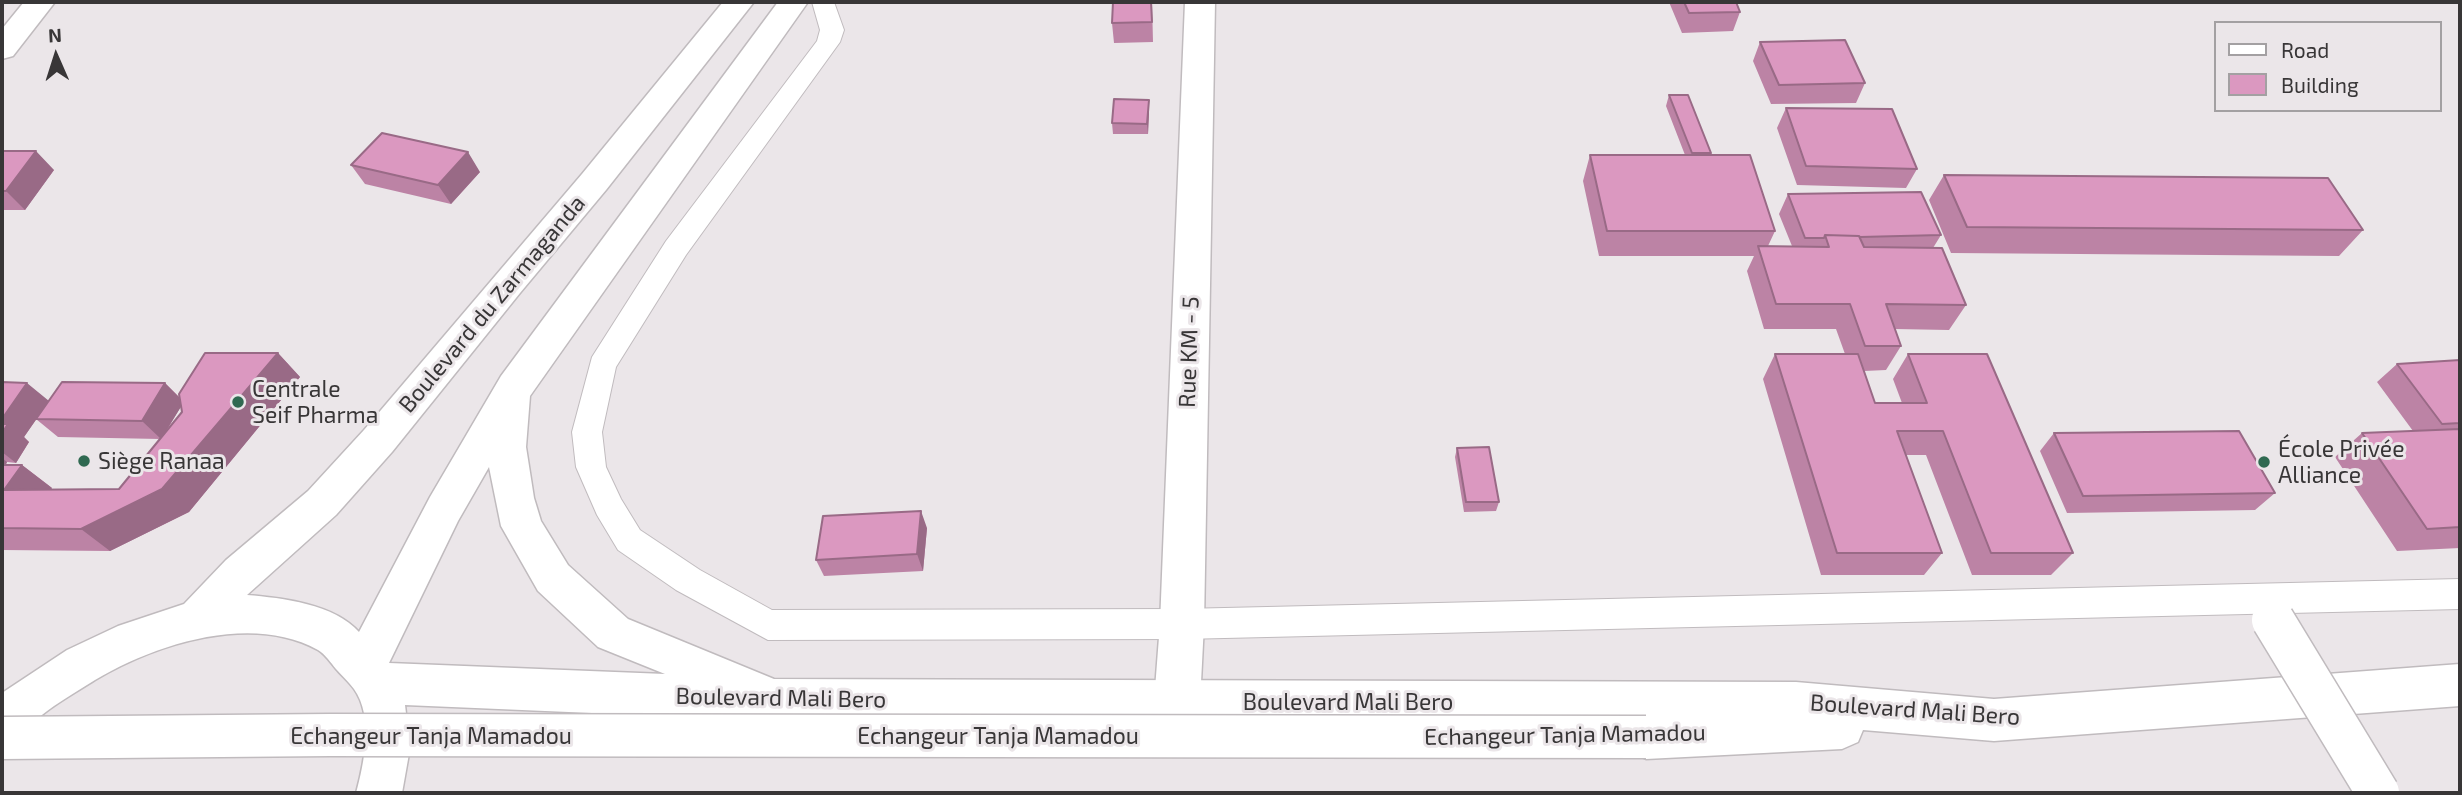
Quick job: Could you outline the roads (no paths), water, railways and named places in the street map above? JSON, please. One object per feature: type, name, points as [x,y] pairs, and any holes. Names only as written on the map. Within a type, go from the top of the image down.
[{"type":"main road","points":[[2,49],[40,2]]},
{"type":"main road","name":"Boulevard du Zarmaganda","points":[[198,619],[241,573],[322,503],[378,441],[739,2]]},
{"type":"main road","points":[[370,675],[444,509],[515,387],[793,2]]},
{"type":"main road","name":"Rue KM - 5","points":[[1177,702],[1182,624],[1200,2]]},
{"type":"main road","points":[[515,387],[506,447],[514,498],[522,526],[553,578],[613,633],[779,700]]},
{"type":"main road","points":[[4,721],[70,669],[134,637],[198,619],[234,615],[298,621],[324,631],[347,646],[370,675],[385,713],[387,747],[379,793]]},
{"type":"main road","points":[[2273,620],[2378,793]]},
{"type":"main road","name":"Boulevard Mali Bero","points":[[370,675],[779,700],[1797,703],[1994,720],[2460,685]]},
{"type":"main road","name":"Echangeur Tanja Mamadou","points":[[4,721],[330,735],[1646,737],[1994,720]]},
{"type":"lane","points":[[823,2],[832,30],[828,42],[676,248],[602,365],[587,432],[591,467],[608,506],[628,540],[688,580],[768,625],[1182,624],[2460,594]]},
{"type":"place","name":"Centrale Seif Pharma","points":[[238,402]]},
{"type":"place","name":"Siège Ranaa","points":[[84,461]]},
{"type":"place","name":"École Privée Alliance","points":[[2264,462]]}]
